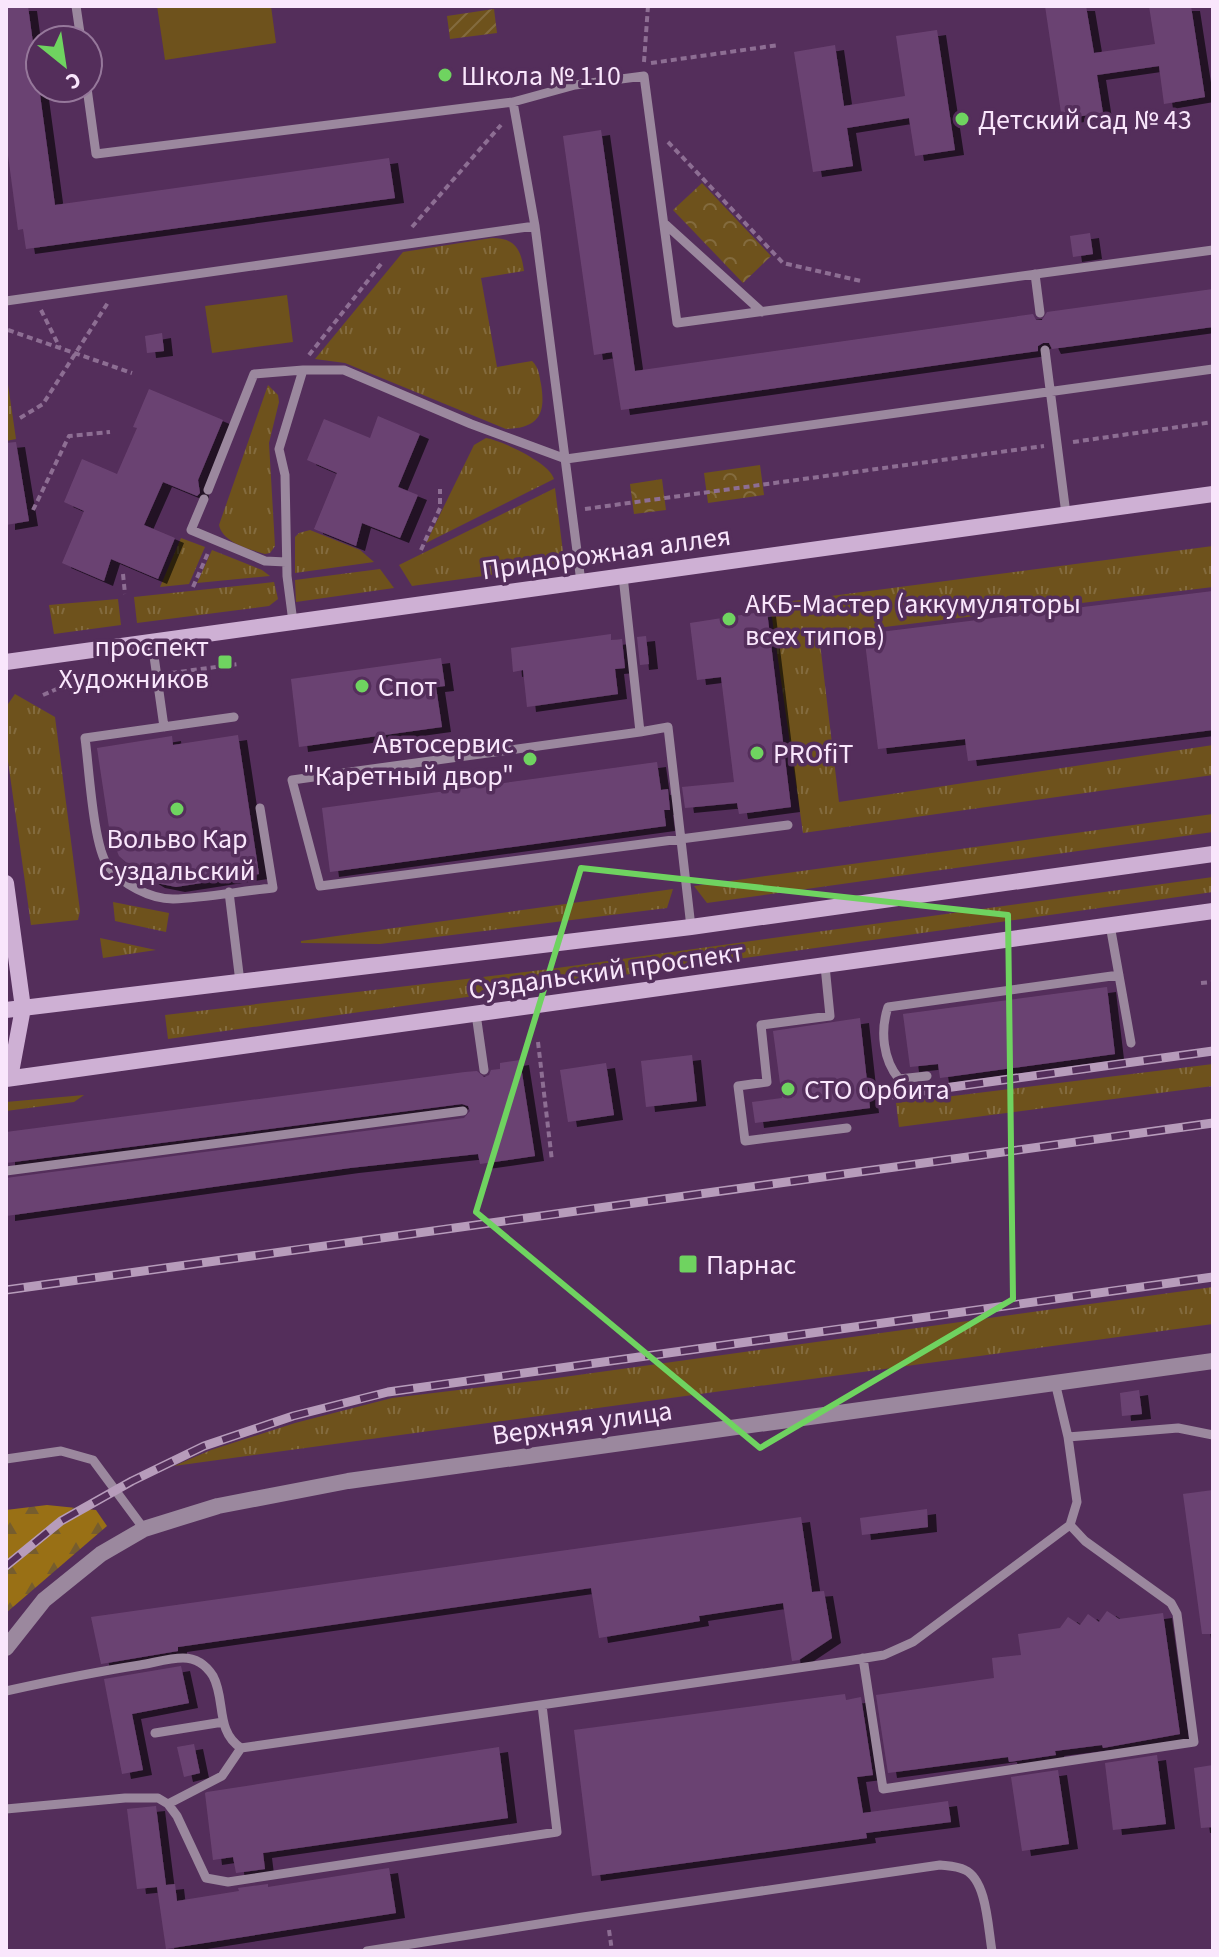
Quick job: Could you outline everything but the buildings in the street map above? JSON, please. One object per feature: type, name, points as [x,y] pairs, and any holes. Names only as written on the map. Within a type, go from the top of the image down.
[{"type":"main road","name":"Придорожная аллея","points":[[6,662],[1213,494]]},
{"type":"main road","name":"Суздальский проспект","points":[[6,1010],[691,927],[1213,854]]},
{"type":"main road","points":[[6,883],[23,1008],[7,1076]]},
{"type":"main road","name":"Суздальский проспект","points":[[7,1076],[1213,911]]},
{"type":"street","name":"Верхняя улица","points":[[6,1648],[44,1600],[101,1554],[144,1529],[218,1506],[348,1481],[1213,1361]]},
{"type":"lane","points":[[89,104],[96,154],[513,102],[575,85],[644,76],[677,323],[1213,250]]},
{"type":"lane","points":[[513,102],[535,226],[581,582]]},
{"type":"lane","points":[[664,222],[762,312]]},
{"type":"lane","points":[[6,301],[535,226]]},
{"type":"lane","points":[[1035,274],[1040,313]]},
{"type":"lane","points":[[1045,350],[1066,514]]},
{"type":"lane","points":[[286,562],[265,561],[191,530],[254,374],[344,370],[471,424],[566,459],[1213,369]]},
{"type":"lane","points":[[293,622],[286,562],[285,475],[279,449],[303,370]]},
{"type":"lane","points":[[623,576],[640,732]]},
{"type":"lane","points":[[152,642],[164,727]]},
{"type":"lane","points":[[234,717],[85,738],[99,845],[107,865],[122,880],[142,892],[171,899],[273,888],[260,808]]},
{"type":"lane","points":[[691,927],[681,838],[668,727],[292,780],[320,886],[681,838],[788,825]]},
{"type":"lane","points":[[229,892],[240,982]]},
{"type":"lane","points":[[1110,925],[1131,1043]]},
{"type":"lane","points":[[825,966],[830,1016],[761,1025],[767,1082],[738,1086],[745,1141],[847,1128]]},
{"type":"lane","points":[[927,1076],[899,1079],[888,1066],[883,1022],[888,1007],[1119,975]]},
{"type":"lane","points":[[476,1014],[484,1070]]},
{"type":"lane","points":[[6,1171],[463,1111]]},
{"type":"lane","points":[[6,1691],[183,1658],[198,1661],[208,1669],[215,1681],[223,1722],[232,1742],[241,1748],[884,1655],[913,1642],[1070,1525],[1077,1502],[1068,1437],[1055,1382]]},
{"type":"lane","points":[[1068,1437],[1178,1428],[1213,1435]]},
{"type":"lane","points":[[6,1459],[61,1451],[93,1460],[144,1529]]},
{"type":"lane","points":[[863,1658],[883,1789],[1194,1742],[1177,1614],[1171,1603],[1085,1541],[1070,1525]]},
{"type":"lane","points":[[6,1809],[158,1798],[168,1804],[177,1816],[206,1878],[228,1882],[557,1832],[542,1705]]},
{"type":"lane","points":[[155,1733],[223,1722]]},
{"type":"lane","points":[[168,1804],[222,1776],[241,1748]]},
{"type":"lane","points":[[367,1951],[940,1865],[968,1871],[977,1881],[983,1896],[992,1951]]},
{"type":"path","points":[[648,6],[644,64],[779,45]]},
{"type":"path","points":[[650,123],[783,263],[867,282]]},
{"type":"path","points":[[20,418],[43,404],[118,285]]},
{"type":"path","points":[[35,297],[60,348]]},
{"type":"path","points":[[8,330],[132,373]]},
{"type":"path","points":[[572,511],[1213,422]]},
{"type":"path","points":[[33,510],[69,436],[110,432]]},
{"type":"path","points":[[421,550],[440,508],[440,489]]},
{"type":"path","points":[[193,587],[214,540]]},
{"type":"path","points":[[123,574],[125,594]]},
{"type":"path","points":[[1201,983],[1213,982]]},
{"type":"path","points":[[538,1042],[552,1161]]},
{"type":"path","points":[[607,1913],[612,1951]]},
{"type":"highlighted area","points":[[581,868],[1008,915],[1013,1299],[760,1448],[476,1212]]},
{"type":"green space","points":[[157,6],[271,6],[276,43],[165,60]]},
{"type":"green space","points":[[494,9],[497,33],[450,39],[447,16]]},
{"type":"green space","points":[[702,183],[771,256],[743,283],[673,210]]},
{"type":"green space","points":[[492,238],[506,240],[516,246],[523,263],[524,271],[481,278],[497,367],[532,361],[538,371],[542,404],[533,422],[506,429],[345,363],[315,359],[403,252]]},
{"type":"green space","points":[[287,295],[293,342],[212,353],[205,306]]},
{"type":"green space","points":[[6,371],[16,439],[6,441]]},
{"type":"green space","points":[[268,385],[278,395],[279,402],[269,443],[275,546],[265,554],[231,541],[219,525]]},
{"type":"green space","points":[[486,438],[503,443],[535,460],[554,479],[426,543],[474,445]]},
{"type":"green space","points":[[760,465],[764,495],[708,503],[704,473]]},
{"type":"green space","points":[[662,479],[666,510],[634,514],[630,484]]},
{"type":"green space","points":[[555,488],[562,565],[412,586],[399,565]]},
{"type":"green space","points":[[310,530],[360,550],[374,562],[295,573],[295,537]]},
{"type":"green space","points":[[181,538],[205,547],[189,584],[160,587]]},
{"type":"green space","points":[[1213,546],[1213,587],[819,635],[839,802],[1213,745],[1213,775],[803,833],[770,604]]},
{"type":"green space","points":[[212,550],[262,570],[270,576],[197,583]]},
{"type":"green space","points":[[380,569],[394,588],[296,602],[295,580]]},
{"type":"green space","points":[[274,582],[278,599],[269,606],[137,623],[134,597]]},
{"type":"green space","points":[[118,599],[121,625],[54,634],[49,605]]},
{"type":"green space","points":[[15,694],[55,717],[80,911],[78,920],[31,925],[6,747],[6,707]]},
{"type":"green space","points":[[1213,814],[1213,832],[707,903],[694,886]]},
{"type":"green space","points":[[1213,877],[1213,892],[168,1039],[165,1015],[550,969]]},
{"type":"green space","points":[[673,889],[667,908],[380,944],[301,943],[301,941]]},
{"type":"green space","points":[[113,902],[169,913],[166,932],[115,921]]},
{"type":"green space","points":[[100,938],[156,950],[103,958]]},
{"type":"green space","points":[[1213,1064],[1213,1086],[899,1127],[896,1103]]},
{"type":"green space","points":[[84,1095],[74,1102],[6,1111],[6,1102]]},
{"type":"green space","points":[[1213,1287],[1213,1324],[174,1466],[211,1450],[295,1423],[392,1398]]},
{"type":"green space","points":[[47,1505],[96,1510],[107,1526],[6,1613],[6,1510]]},
{"type":"railway","points":[[894,1095],[1213,1051]]},
{"type":"railway","points":[[6,1290],[1213,1123]]},
{"type":"railway","points":[[6,1566],[61,1521],[132,1481],[204,1446],[293,1416],[388,1392],[1213,1277]]},
{"type":"place","name":"Школа № 110","points":[[445,75]]},
{"type":"place","name":"Детский сад № 43","points":[[962,119]]},
{"type":"place","name":"АКБ-Мастер (аккумуляторы всех типов)","points":[[729,619]]},
{"type":"place","name":"проспект Художников","points":[[225,662]]},
{"type":"place","name":"Спот","points":[[362,686]]},
{"type":"place","name":"PROfiT","points":[[757,753]]},
{"type":"place","name":"Автосервис \"Каретный двор\"","points":[[530,759]]},
{"type":"place","name":"Вольво Кар Суздальский","points":[[177,809]]},
{"type":"place","name":"СТО Орбита","points":[[788,1089]]},
{"type":"place","name":"Парнас","points":[[688,1264]]}]
